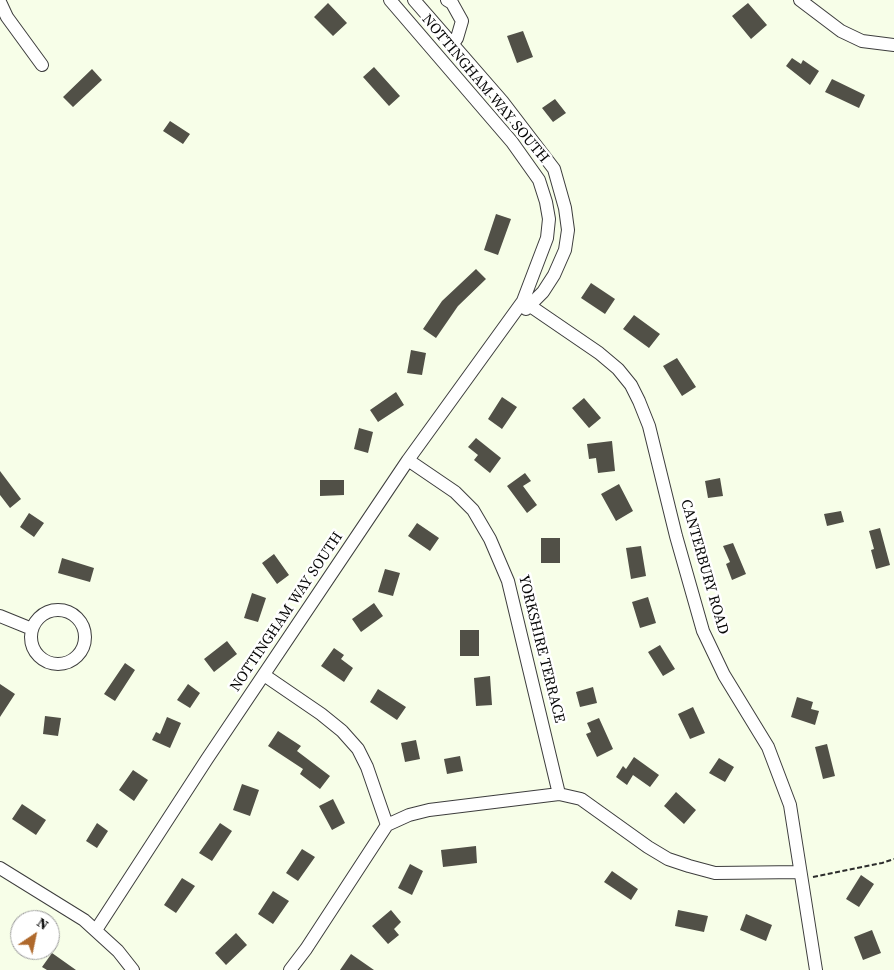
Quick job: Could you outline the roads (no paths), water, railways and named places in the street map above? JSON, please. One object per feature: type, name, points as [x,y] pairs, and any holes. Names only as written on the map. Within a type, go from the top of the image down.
[{"type":"street","name":"NOTTINGHAM WAY SOUTH","points":[[390,0],[512,142],[539,180],[549,219],[547,238],[527,303]]},
{"type":"street","name":"NOTTINGHAM WAY SOUTH","points":[[447,0],[452,3],[462,21],[457,38],[453,44]]},
{"type":"street","points":[[800,0],[841,31],[862,41],[894,45]]},
{"type":"street","name":"NOTTINGHAM WAY SOUTH","points":[[96,930],[408,460],[512,316],[554,275],[565,250],[568,230],[561,190],[554,169],[502,101],[418,1]]},
{"type":"street","points":[[0,2],[7,17],[42,65]]},
{"type":"street","name":"CANTERBURY ROAD","points":[[527,303],[599,353],[618,369],[631,385],[639,402],[649,426],[676,536],[703,631],[724,675],[768,747],[778,769],[790,805],[816,970]]},
{"type":"street","name":"YORKSHIRE TERRACE","points":[[408,460],[455,492],[473,510],[490,539],[508,581],[559,794]]},
{"type":"street","points":[[55,610],[68,612],[81,625],[84,643],[73,659],[61,664],[48,662],[33,649],[32,630],[43,614],[55,610]]},
{"type":"street","points":[[0,616],[32,630]]},
{"type":"street","points":[[264,675],[321,714],[342,731],[358,748],[367,767],[387,825]]},
{"type":"street","points":[[290,970],[306,949],[387,825],[409,815],[429,810],[559,794],[582,799],[648,847],[668,858],[689,866],[715,873],[800,875]]},
{"type":"street","points":[[0,868],[84,920],[118,951],[133,970]]}]
